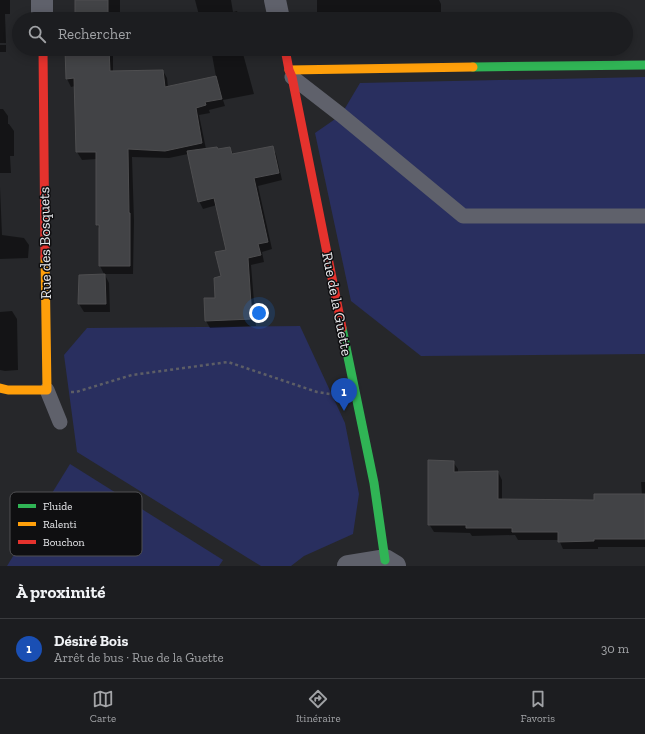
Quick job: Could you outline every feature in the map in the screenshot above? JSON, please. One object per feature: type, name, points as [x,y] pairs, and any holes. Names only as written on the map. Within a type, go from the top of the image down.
[{"type":"street","points":[[42,0],[42,12]]},
{"type":"street","points":[[275,0],[278,12]]},
{"type":"street","name":"Rue des Bosquets","points":[[43,56],[47,390]]},
{"type":"street","name":"Rue de la Guette","points":[[287,56],[390,563]]},
{"type":"street","points":[[291,73],[645,65]]},
{"type":"street","points":[[0,388],[8,390],[47,390]]},
{"type":"street","points":[[348,566],[390,563]]},
{"type":"lane","points":[[291,73],[464,216],[645,216]]},
{"type":"lane","points":[[47,390],[60,422]]},
{"type":"path","points":[[47,390],[76,392],[132,375],[228,362],[317,392],[356,397]]},
{"type":"shaded area","points":[[645,77],[645,354],[421,356],[351,301],[315,133],[341,115],[360,83]]},
{"type":"shaded area","points":[[300,326],[345,423],[359,494],[353,534],[304,556],[291,566],[261,566],[77,452],[64,355],[87,328]]},
{"type":"shaded area","points":[[70,464],[115,492],[53,492]]},
{"type":"shaded area","points":[[142,509],[223,560],[219,566],[7,566],[13,556],[142,556]]},
{"type":"building","points":[[75,0],[108,0],[108,12],[75,12]]},
{"type":"building","points":[[65,56],[109,56],[110,71],[163,70],[165,87],[216,76],[222,99],[205,102],[206,105],[196,108],[202,143],[165,151],[128,149],[130,266],[99,266],[99,225],[96,225],[96,152],[76,152],[74,78],[66,79]]},
{"type":"building","points":[[273,146],[279,173],[254,178],[268,242],[258,244],[261,255],[248,258],[252,319],[205,321],[204,298],[215,298],[214,278],[221,276],[215,252],[226,250],[214,198],[198,202],[187,151],[217,147],[218,149],[230,147],[232,154]]},
{"type":"building","points":[[105,274],[106,304],[78,304],[79,275]]},
{"type":"building","points":[[428,460],[454,461],[454,472],[498,471],[498,499],[594,500],[594,494],[645,494],[645,539],[594,539],[594,541],[558,542],[558,532],[512,532],[512,528],[466,528],[466,525],[428,525]]},
{"type":"traffic: fast","points":[[473,67],[645,65]]},
{"type":"traffic: fast","points":[[342,328],[374,483],[385,560]]},
{"type":"traffic: slow","points":[[289,70],[473,67]]},
{"type":"traffic: slow","points":[[0,388],[8,390],[47,390],[45,257]]},
{"type":"traffic: jam","points":[[43,56],[45,257]]},
{"type":"traffic: jam","points":[[286,56],[292,77],[342,328]]},
{"type":"place","name":"Désiré Bois","points":[[344,411]]}]
